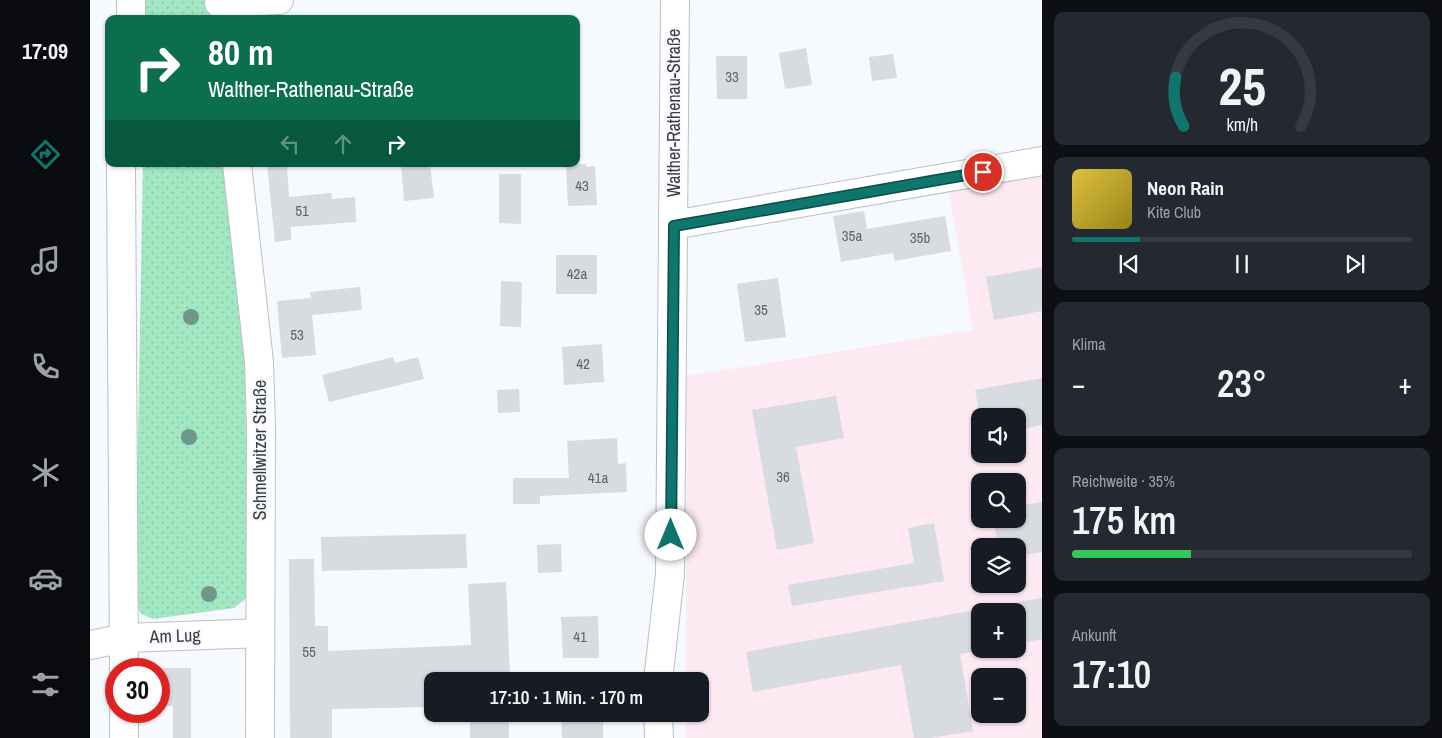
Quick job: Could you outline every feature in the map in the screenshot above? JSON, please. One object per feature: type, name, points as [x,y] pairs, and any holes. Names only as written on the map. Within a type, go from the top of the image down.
[{"type":"street","points":[[131,0],[131,15]]},
{"type":"street","points":[[220,7],[279,0]]},
{"type":"street","name":"Walther-Rathenau-Straße","points":[[659,672],[670,574],[675,0]]},
{"type":"street","name":"Walther-Rathenau-Straße","points":[[674,226],[1042,161]]},
{"type":"street","points":[[121,167],[124,658]]},
{"type":"street","name":"Schmellwitzer Straße","points":[[237,167],[259,362],[261,427],[260,738]]},
{"type":"street","name":"Am Lug","points":[[90,645],[125,638],[260,633]]},
{"type":"street","points":[[658,722],[659,738]]},
{"type":"street","points":[[124,723],[124,738]]},
{"type":"shaded area","points":[[1042,170],[1042,738],[686,738],[686,722],[709,722],[709,672],[686,672],[687,376],[973,330],[948,186]]},
{"type":"green space","points":[[146,0],[209,0],[211,15],[146,15]]},
{"type":"green space","points":[[143,167],[225,167],[245,366],[248,597],[234,608],[153,619],[141,614],[135,603]]},
{"type":"building","points":[[806,48],[812,85],[785,89],[779,53]]},
{"type":"building","points":[[893,54],[897,78],[872,81],[869,57]]},
{"type":"building","points":[[716,56],[747,56],[747,99],[717,99]]},
{"type":"building","points":[[580,164],[586,164],[587,167],[595,166],[597,205],[568,206],[566,167],[580,167]]},
{"type":"building","points":[[267,167],[287,167],[289,197],[331,193],[332,199],[355,197],[356,222],[291,227],[291,240],[275,242]]},
{"type":"building","points":[[401,167],[430,167],[434,198],[404,201]]},
{"type":"building","points":[[499,174],[521,174],[521,224],[499,223]]},
{"type":"building","points":[[864,211],[867,229],[945,216],[951,251],[895,261],[893,253],[841,262],[833,216]]},
{"type":"building","points":[[556,255],[597,255],[597,294],[556,294]]},
{"type":"building","points":[[1042,267],[1042,311],[994,320],[986,277]]},
{"type":"building","points":[[778,278],[786,337],[745,342],[737,284]]},
{"type":"building","points":[[501,281],[522,282],[521,327],[500,326]]},
{"type":"building","points":[[360,287],[362,310],[312,315],[316,355],[282,358],[277,301],[311,298],[310,292]]},
{"type":"building","points":[[602,344],[604,382],[564,385],[562,347]]},
{"type":"building","points":[[393,357],[395,363],[418,357],[424,379],[329,402],[322,375]]},
{"type":"building","points":[[1042,378],[1042,425],[1026,428],[1026,408],[978,408],[975,390]]},
{"type":"building","points":[[519,389],[520,412],[498,413],[497,390]]},
{"type":"building","points":[[836,396],[844,438],[796,447],[814,543],[777,550],[752,410]]},
{"type":"building","points":[[617,438],[618,464],[626,463],[627,492],[540,496],[540,504],[513,504],[513,478],[569,478],[567,441]]},
{"type":"building","points":[[1042,502],[1042,552],[1026,555],[1026,538],[997,538],[995,528],[1026,528],[1026,505]]},
{"type":"building","points":[[934,523],[944,581],[792,606],[788,585],[914,563],[908,528]]},
{"type":"building","points":[[466,534],[467,568],[322,571],[321,537]]},
{"type":"building","points":[[561,544],[562,572],[538,573],[537,545]]},
{"type":"building","points":[[289,559],[314,559],[315,626],[328,626],[328,651],[471,645],[468,584],[506,582],[510,672],[424,672],[424,707],[332,709],[332,738],[290,738]]},
{"type":"building","points":[[1042,598],[1042,639],[1026,642],[1026,603],[1018,602]]},
{"type":"building","points":[[971,611],[971,652],[960,654],[973,731],[931,738],[914,738],[901,665],[753,692],[746,652]]},
{"type":"building","points":[[598,616],[599,658],[563,658],[561,617]]},
{"type":"building","points":[[170,668],[191,668],[191,738],[173,738],[173,706],[170,706]]},
{"type":"building","points":[[470,722],[509,722],[509,738],[470,738]]},
{"type":"building","points":[[561,722],[603,722],[603,738],[562,738]]},
{"type":"route","points":[[671,535],[674,226],[983,172]]}]
